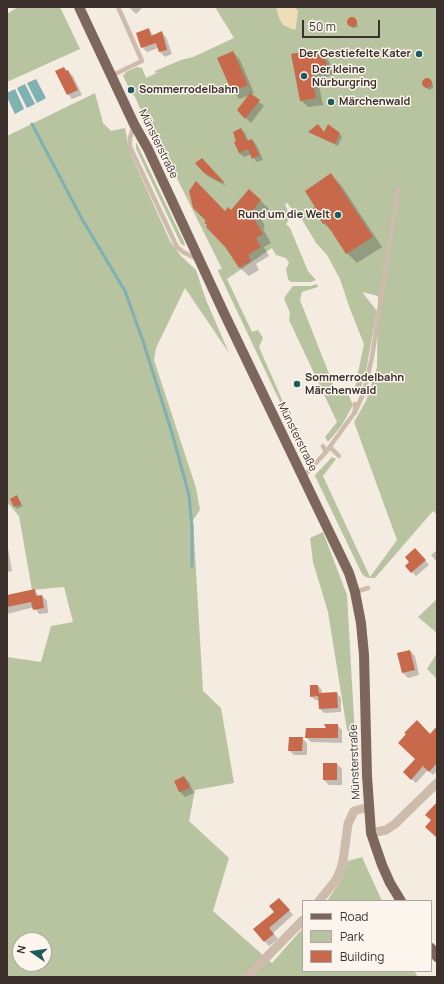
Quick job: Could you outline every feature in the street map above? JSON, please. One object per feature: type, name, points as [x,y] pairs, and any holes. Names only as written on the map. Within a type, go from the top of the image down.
[{"type":"main road","name":"Münsterstraße","points":[[78,7],[134,124],[148,149],[199,260],[349,573],[355,592],[361,623],[364,655],[369,807],[372,833],[382,865],[400,900]]},
{"type":"street","points":[[372,833],[386,830],[395,824],[436,787]]},
{"type":"street","points":[[321,900],[336,880],[340,870],[343,861],[348,824],[354,811],[369,807]]},
{"type":"street","points":[[247,977],[302,921]]},
{"type":"lane","points":[[111,76],[142,61],[118,7]]},
{"type":"lane","points":[[134,124],[130,138],[130,147],[177,247],[183,252],[199,260]]},
{"type":"lane","points":[[303,477],[330,447],[355,412],[364,392],[372,357],[398,188]]},
{"type":"lane","points":[[355,404],[355,412]]},
{"type":"lane","points":[[323,446],[326,452]]},
{"type":"lane","points":[[330,447],[339,456]]},
{"type":"lane","points":[[355,592],[368,588]]},
{"type":"green space","points":[[18,7],[60,7],[80,49],[7,82],[7,14]]},
{"type":"green space","points":[[215,7],[437,7],[437,515],[433,511],[375,578],[369,578],[362,574],[315,476],[332,457],[336,459],[323,476],[370,577],[397,540],[354,422],[366,401],[377,367],[378,296],[362,292],[377,311],[366,371],[360,391],[357,392],[355,387],[364,344],[340,279],[327,255],[316,243],[300,216],[289,206],[288,203],[285,204],[290,217],[286,224],[290,228],[308,271],[316,280],[311,282],[291,282],[288,279],[286,269],[289,263],[286,258],[276,255],[272,248],[227,279],[252,332],[258,330],[263,338],[259,347],[307,459],[218,271],[219,269],[222,269],[151,126],[147,124],[135,97],[123,76],[126,72],[137,67],[142,68],[146,78],[159,72],[155,73],[155,71],[181,60],[193,57],[234,38]]},
{"type":"green space","points":[[95,93],[103,123],[111,131],[125,128],[129,150],[170,241],[180,255],[196,270],[206,300],[229,353],[185,288],[156,348],[154,360],[196,488],[200,510],[193,520],[203,691],[221,708],[234,783],[195,790],[189,821],[229,858],[213,911],[272,963],[302,929],[302,972],[415,972],[418,977],[7,977],[7,657],[41,662],[51,626],[73,622],[64,587],[32,590],[19,516],[7,502],[7,136]]},
{"type":"green space","points":[[136,142],[185,246],[181,244],[138,153]]},
{"type":"green space","points":[[317,284],[318,287],[302,292],[300,300],[337,394],[348,394],[353,405],[342,425],[328,442],[325,437],[337,422],[289,320],[290,313],[284,298],[293,286],[310,286]]},
{"type":"green space","points":[[323,532],[347,595],[355,737],[347,730],[328,612],[313,562],[310,538]]},
{"type":"green space","points":[[437,599],[437,633],[418,617]]},
{"type":"green space","points":[[437,653],[437,679],[427,669]]},
{"type":"green space","points":[[362,857],[382,900],[328,900],[341,880],[348,861]]},
{"type":"sand","points":[[276,7],[295,7],[298,11],[296,28],[294,30],[283,25]]},
{"type":"water","points":[[36,79],[46,98],[37,103],[27,83]]},
{"type":"water","points":[[25,84],[35,104],[27,108],[17,88]]},
{"type":"water","points":[[15,89],[24,109],[15,114],[7,97],[7,93]]},
{"type":"building","points":[[350,17],[354,17],[357,22],[354,27],[350,27],[347,24],[347,20]]},
{"type":"building","points":[[149,28],[151,36],[162,31],[167,50],[159,52],[156,43],[141,48],[136,33]]},
{"type":"building","points":[[233,51],[248,85],[232,92],[217,58]]},
{"type":"building","name":"Der kleine Nürburgring","points":[[308,51],[309,58],[322,53],[328,67],[312,73],[316,98],[300,101],[291,54]]},
{"type":"building","points":[[64,67],[66,71],[68,70],[78,90],[67,95],[55,71]]},
{"type":"building","points":[[425,78],[429,78],[431,79],[431,87],[425,88],[422,85],[422,81]]},
{"type":"building","points":[[250,93],[260,100],[245,119],[237,110]]},
{"type":"building","points":[[318,124],[324,132],[328,124],[340,133],[335,144],[308,132]]},
{"type":"building","points":[[241,128],[247,141],[252,139],[259,155],[252,159],[248,149],[239,153],[234,142],[236,141],[233,132]]},
{"type":"building","points":[[202,158],[224,182],[223,183],[204,173],[195,163]]},
{"type":"building","name":"Rund um die Welt","points":[[331,173],[373,237],[346,254],[326,223],[323,224],[305,191]]},
{"type":"building","points":[[196,181],[225,211],[228,207],[231,210],[249,189],[261,200],[253,210],[257,217],[255,220],[263,234],[256,238],[261,247],[248,255],[251,261],[239,268],[226,248],[206,227],[207,225],[204,222],[206,221],[193,208],[189,191]]},
{"type":"building","points":[[17,495],[21,504],[14,507],[10,499]]},
{"type":"building","points":[[415,548],[426,560],[411,573],[405,566],[409,562],[405,557]]},
{"type":"building","points":[[35,589],[36,596],[42,595],[44,608],[33,610],[31,602],[7,607],[7,595]]},
{"type":"building","points":[[410,650],[415,670],[402,673],[397,653]]},
{"type":"building","points":[[310,685],[318,685],[319,693],[337,692],[338,708],[319,709],[318,696],[310,697]]},
{"type":"building","points":[[417,720],[430,734],[437,726],[437,763],[429,772],[423,766],[411,780],[403,772],[415,759],[398,743],[406,734],[404,733]]},
{"type":"building","points":[[324,724],[338,724],[338,738],[305,738],[306,728],[326,728]]},
{"type":"building","points":[[289,737],[303,737],[302,751],[288,751]]},
{"type":"building","points":[[323,763],[337,763],[337,780],[323,780]]},
{"type":"building","points":[[184,776],[190,788],[179,792],[174,781]]},
{"type":"building","points":[[437,802],[437,838],[425,827],[431,820],[425,815]]},
{"type":"building","points":[[279,898],[290,910],[269,928],[274,934],[264,942],[253,929],[274,912],[269,906]]},
{"type":"waterway","points":[[32,124],[82,219],[125,291],[143,341],[172,433],[189,495],[192,527],[192,566]]},
{"type":"place","name":"Der Gestiefelte Kater","points":[[419,54]]},
{"type":"place","name":"Der kleine Nürburgring","points":[[304,76]]},
{"type":"place","name":"Sommerrodelbahn","points":[[131,90]]},
{"type":"place","name":"Märchenwald","points":[[331,102]]},
{"type":"place","name":"Rund um die Welt","points":[[338,215]]},
{"type":"place","name":"Sommerrodelbahn Märchenwald","points":[[297,384]]}]
